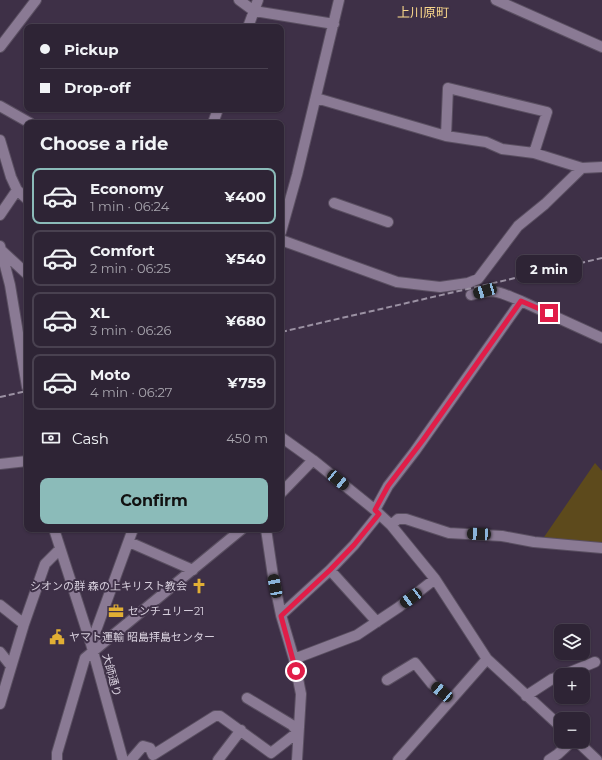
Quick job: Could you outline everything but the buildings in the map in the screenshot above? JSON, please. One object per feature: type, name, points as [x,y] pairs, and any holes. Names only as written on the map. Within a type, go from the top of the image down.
[{"type":"street","points":[[0,47],[36,0]]},
{"type":"street","points":[[239,0],[254,10],[334,24]]},
{"type":"street","points":[[249,24],[258,0]]},
{"type":"street","points":[[284,221],[340,0]]},
{"type":"street","points":[[496,0],[602,47]]},
{"type":"street","points":[[446,136],[448,88],[547,112],[534,153]]},
{"type":"street","points":[[316,98],[446,136],[486,142],[502,149],[534,153],[582,168],[602,167]]},
{"type":"street","points":[[0,106],[25,120]]},
{"type":"street","points":[[0,140],[11,177],[17,190],[24,196]]},
{"type":"street","points":[[284,241],[397,282],[440,287],[468,283],[478,279],[518,226],[545,204],[582,168]]},
{"type":"street","points":[[0,215],[17,190]]},
{"type":"street","points":[[338,203],[388,222]]},
{"type":"street","points":[[1,248],[24,271]]},
{"type":"street","points":[[1,248],[10,285],[24,369]]},
{"type":"street","points":[[471,295],[485,291],[495,291],[521,301],[602,338]]},
{"type":"street","points":[[281,616],[354,545],[377,512],[388,486],[420,444],[521,301]]},
{"type":"street","points":[[284,439],[313,460],[391,525],[435,579],[487,659],[554,720]]},
{"type":"street","points":[[284,490],[313,460]]},
{"type":"street","points":[[0,464],[24,461]]},
{"type":"street","points":[[391,525],[398,519],[406,519],[449,533],[502,536],[534,542],[602,548]]},
{"type":"street","name":"大師通り","points":[[55,532],[92,648],[123,760]]},
{"type":"street","points":[[57,760],[57,753],[82,667],[85,658],[92,648],[132,532]]},
{"type":"street","points":[[92,648],[193,570],[238,532]]},
{"type":"street","points":[[266,532],[281,616],[294,659],[301,694],[297,760]]},
{"type":"street","points":[[129,542],[193,570]]},
{"type":"street","points":[[0,704],[24,624],[45,564],[60,549]]},
{"type":"street","points":[[330,570],[377,622]]},
{"type":"street","points":[[294,659],[356,635],[377,622],[435,579]]},
{"type":"street","points":[[0,605],[24,624]]},
{"type":"street","points":[[0,652],[11,666]]},
{"type":"street","points":[[398,760],[487,659]]},
{"type":"street","points":[[580,668],[595,662]]},
{"type":"street","points":[[387,680],[415,663],[432,684],[451,700]]},
{"type":"street","points":[[526,696],[554,678]]},
{"type":"street","points":[[247,698],[292,725],[298,732]]},
{"type":"street","points":[[131,760],[143,746],[150,748],[154,757],[215,716],[220,716],[241,730],[267,757],[298,732]]},
{"type":"street","points":[[218,760],[241,730]]},
{"type":"street","points":[[549,760],[564,748]]},
{"type":"street","points":[[584,748],[597,760]]},
{"type":"shaded area","points":[[595,463],[602,471],[602,546],[542,540]]},
{"type":"railway","points":[[284,331],[602,258]]},
{"type":"railway","points":[[0,397],[24,392]]},
{"type":"place","name":"シオンの群 森の上キリスト教会","points":[[199,586]]},
{"type":"place","name":"センチュリー21","points":[[116,611]]},
{"type":"place","name":"ヤマト運輸 昭島拝島センター","points":[[57,637]]},
{"type":"district","name":"上川原町","points":[[423,12]]},
{"type":"route","points":[[296,671],[294,659],[281,616],[330,570],[354,545],[379,514],[375,510],[388,486],[423,440],[521,301],[549,313]]}]
